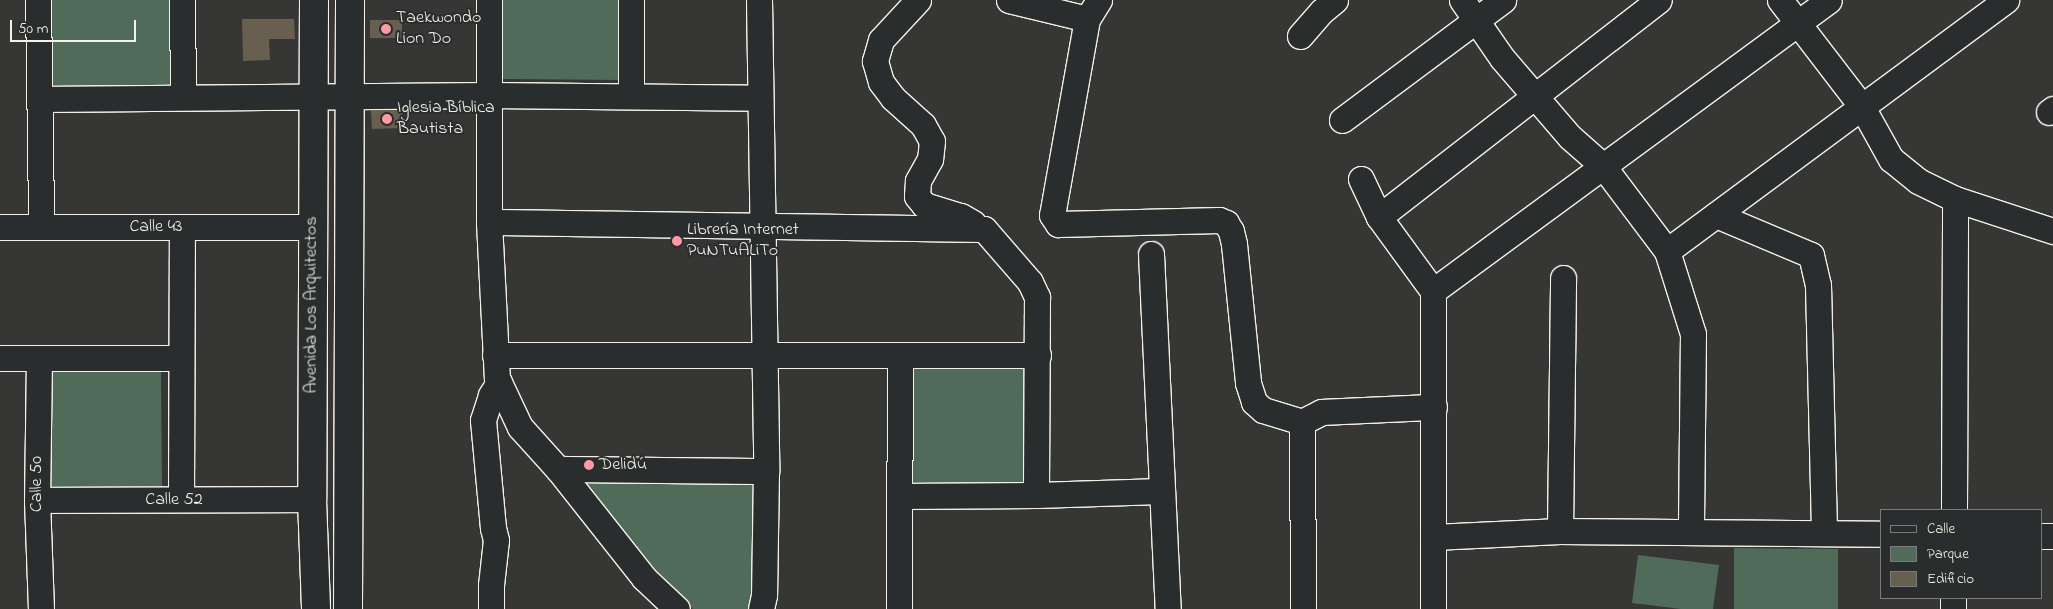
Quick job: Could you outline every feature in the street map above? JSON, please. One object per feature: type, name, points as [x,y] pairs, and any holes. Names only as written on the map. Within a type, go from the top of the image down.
[{"type":"main road","name":"Avenida Los Arquitectos","points":[[314,0],[312,499],[316,609]]},
{"type":"main road","name":"Avenida Los Arquitectos","points":[[348,609],[350,0]]},
{"type":"street","points":[[38,0],[41,227]]},
{"type":"street","points":[[182,0],[183,97]]},
{"type":"street","points":[[488,0],[489,222],[495,355],[499,382],[520,427],[558,469],[644,578],[678,609]]},
{"type":"street","points":[[631,0],[631,96]]},
{"type":"street","points":[[759,0],[766,471],[764,595],[761,609]]},
{"type":"street","points":[[918,0],[881,40],[875,61],[881,82],[893,98],[922,125],[932,141],[930,159],[918,181],[917,196],[924,205],[961,216],[984,229],[1030,282],[1037,297],[1036,495]]},
{"type":"street","points":[[1009,0],[1093,9],[1052,215],[1058,224],[1219,220],[1226,223],[1231,231],[1234,244],[1248,383],[1254,402],[1263,410],[1302,422],[1322,412],[1434,407]]},
{"type":"street","points":[[1300,36],[1322,11],[1335,0]]},
{"type":"street","points":[[1462,0],[1502,58],[1570,137],[1603,166],[1667,251],[1693,334],[1691,532]]},
{"type":"street","points":[[1342,120],[1503,0]]},
{"type":"street","points":[[1379,217],[1659,0]]},
{"type":"street","points":[[1780,0],[1862,107],[1891,159],[1918,181],[1955,198],[2053,231]]},
{"type":"street","points":[[1433,291],[1829,0]]},
{"type":"street","points":[[1667,251],[2006,0]]},
{"type":"street","points":[[39,99],[489,95],[760,98]]},
{"type":"street","points":[[1361,179],[1379,217],[1433,291],[1433,609]]},
{"type":"street","points":[[1954,509],[1955,198]]},
{"type":"street","points":[[1716,215],[1811,255],[1818,284],[1824,533]]},
{"type":"street","points":[[489,222],[984,229]]},
{"type":"street","name":"Calle 43","points":[[0,227],[312,227]]},
{"type":"street","points":[[181,500],[182,227]]},
{"type":"street","points":[[1151,254],[1161,431],[1161,491],[1168,609]]},
{"type":"street","points":[[1560,531],[1564,278]]},
{"type":"street","points":[[495,355],[1038,355]]},
{"type":"street","points":[[899,609],[900,356]]},
{"type":"street","points":[[0,358],[181,358]]},
{"type":"street","name":"Calle 50","points":[[39,358],[36,500],[41,609]]},
{"type":"street","points":[[492,609],[491,585],[496,540],[493,528],[483,420],[491,395],[499,382]]},
{"type":"street","points":[[1302,422],[1303,609]]},
{"type":"street","points":[[558,469],[766,471]]},
{"type":"street","points":[[900,496],[1036,495],[1161,491]]},
{"type":"street","name":"Calle 52","points":[[36,500],[312,499]]},
{"type":"street","points":[[1433,537],[1560,531],[1880,534]]},
{"type":"green space","points":[[40,0],[179,0],[176,89],[45,90]]},
{"type":"green space","points":[[498,0],[621,0],[621,80],[495,79]]},
{"type":"green space","points":[[1025,364],[1027,486],[911,488],[909,366]]},
{"type":"green space","points":[[161,370],[162,486],[50,488],[48,371]]},
{"type":"green space","points":[[567,474],[753,474],[754,592],[750,609],[693,609],[618,536]]},
{"type":"green space","points":[[1734,548],[1838,549],[1838,609],[1734,609]]},
{"type":"green space","points":[[1638,555],[1719,565],[1713,609],[1681,609],[1632,603]]},
{"type":"building","points":[[242,19],[294,19],[295,39],[269,39],[270,60],[243,61]]},
{"type":"building","name":"Taekwondo Lion Do","points":[[370,20],[402,20],[402,38],[370,38]]},
{"type":"building","name":"Iglesia Bíblica Bautista","points":[[402,109],[403,128],[372,129],[371,110]]},
{"type":"place","name":"Taekwondo Lion Do","points":[[386,29]]},
{"type":"place","name":"Iglesia Bíblica Bautista","points":[[387,119]]},
{"type":"place","name":"Librería Internet PuNTuALiTo","points":[[677,241]]},
{"type":"place","name":"Delidú","points":[[589,465]]}]
